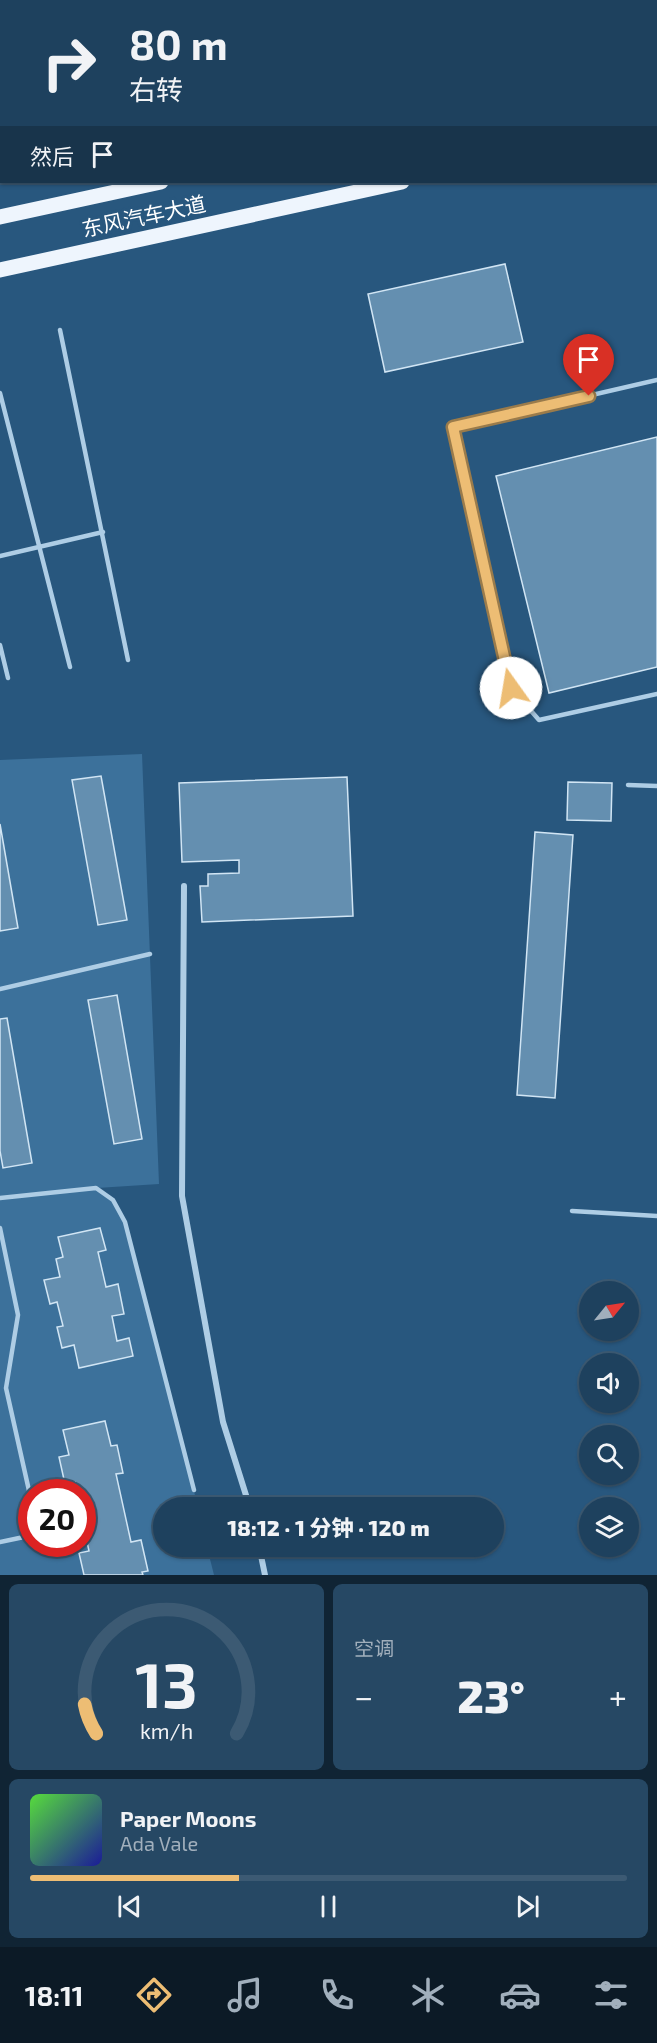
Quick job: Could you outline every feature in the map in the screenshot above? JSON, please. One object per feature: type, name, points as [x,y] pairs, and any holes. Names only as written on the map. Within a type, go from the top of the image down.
[{"type":"main road","name":"东风汽车大道","points":[[0,216],[156,183]]},
{"type":"main road","name":"东风汽车大道","points":[[0,270],[397,183]]},
{"type":"street","points":[[183,886],[182,1196],[223,1422],[247,1497]]},
{"type":"street","points":[[261,1557],[265,1575]]},
{"type":"lane","points":[[60,330],[128,660]]},
{"type":"lane","points":[[657,380],[453,427],[511,688],[539,720],[657,694]]},
{"type":"lane","points":[[0,393],[70,667]]},
{"type":"lane","points":[[0,556],[103,532]]},
{"type":"lane","points":[[0,645],[8,678]]},
{"type":"lane","points":[[628,785],[657,786]]},
{"type":"lane","points":[[0,989],[150,954]]},
{"type":"lane","points":[[0,1198],[96,1188],[113,1200],[126,1222],[194,1490]]},
{"type":"lane","points":[[572,1211],[657,1216]]},
{"type":"lane","points":[[0,1228],[18,1315],[6,1388],[26,1479]]},
{"type":"lane","points":[[0,1542],[18,1538]]},
{"type":"shaded area","points":[[142,754],[159,1184],[97,1188],[113,1200],[125,1222],[195,1497],[153,1497],[153,1557],[210,1557],[214,1575],[0,1575],[0,760]]},
{"type":"building","points":[[505,264],[523,342],[385,372],[368,294]]},
{"type":"building","points":[[657,437],[657,667],[549,693],[496,476]]},
{"type":"building","points":[[101,776],[127,920],[98,925],[72,780]]},
{"type":"building","points":[[347,777],[353,916],[202,922],[200,886],[208,886],[208,874],[239,873],[239,860],[182,862],[179,783]]},
{"type":"building","points":[[568,782],[612,783],[611,821],[567,820]]},
{"type":"building","points":[[0,824],[18,928],[0,931]]},
{"type":"building","points":[[535,832],[573,835],[555,1098],[517,1095]]},
{"type":"building","points":[[117,995],[142,1139],[114,1144],[88,1000]]},
{"type":"building","points":[[7,1018],[32,1163],[3,1168],[0,1151],[0,1019]]},
{"type":"building","points":[[100,1228],[106,1250],[98,1252],[106,1287],[118,1284],[124,1314],[112,1316],[117,1341],[129,1338],[133,1356],[79,1368],[74,1345],[62,1348],[57,1327],[63,1326],[57,1302],[50,1304],[44,1280],[60,1277],[56,1259],[63,1257],[58,1237]]},
{"type":"building","points":[[105,1421],[111,1446],[117,1445],[123,1473],[116,1474],[131,1542],[141,1540],[148,1571],[142,1572],[143,1575],[84,1575],[80,1557],[96,1557],[96,1479],[64,1479],[59,1457],[69,1455],[63,1430]]},
{"type":"route","points":[[511,688],[453,427],[589,396]]}]
